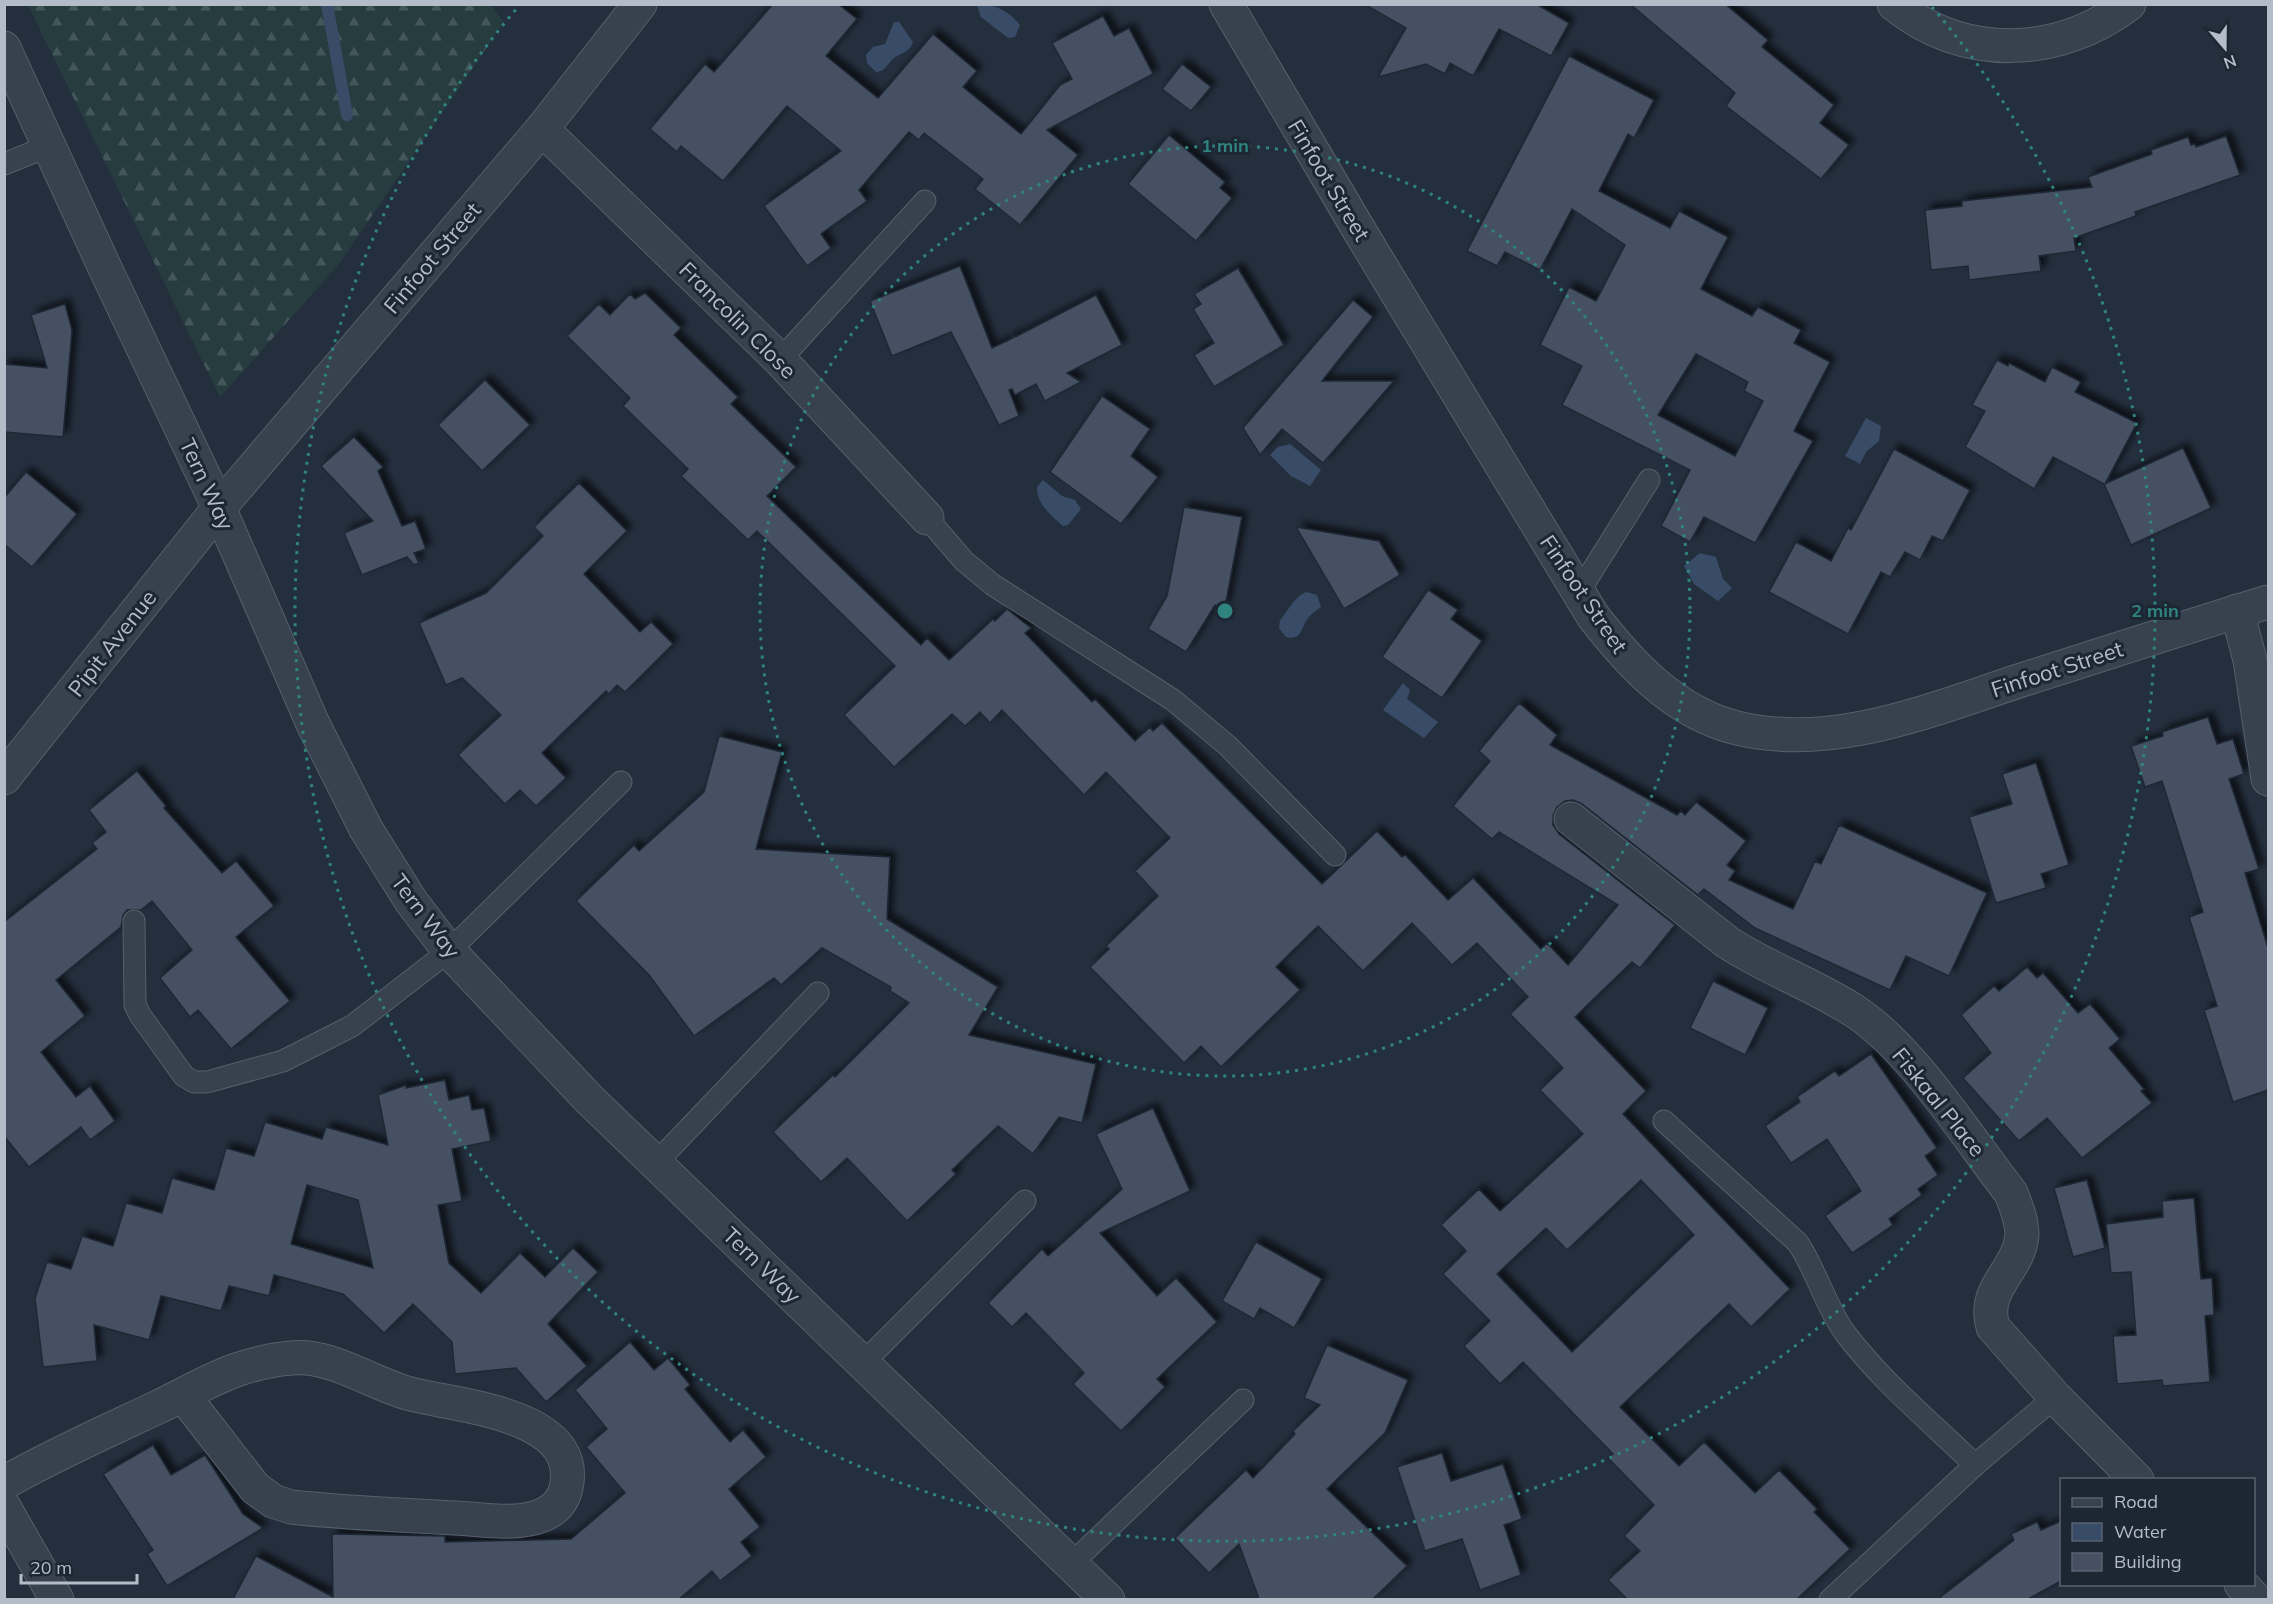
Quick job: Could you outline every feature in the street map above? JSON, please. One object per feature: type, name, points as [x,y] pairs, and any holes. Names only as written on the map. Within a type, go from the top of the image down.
[{"type":"street","name":"Finfoot Street","points":[[219,508],[542,129],[640,4]]},
{"type":"street","name":"Finfoot Street","points":[[1226,4],[1362,235],[1579,592],[1623,655],[1654,684],[1688,707],[1734,727],[1778,736],[1832,733],[1896,720],[2268,602]]},
{"type":"street","points":[[1894,4],[1934,32],[1994,46],[2061,39],[2091,27],[2128,4]]},
{"type":"street","name":"Tern Way","points":[[4,48],[219,508],[313,724],[366,830],[411,901],[449,951],[589,1099],[1108,1599]]},
{"type":"street","name":"Francolin Close","points":[[542,129],[780,360],[927,518]]},
{"type":"street","name":"Pipit Avenue","points":[[4,778],[219,508]]},
{"type":"street","points":[[2236,611],[2250,660],[2268,779]]},
{"type":"street","name":"Fiskaal Place","points":[[1570,819],[1745,954],[1855,1012],[1886,1036],[1916,1070],[2011,1193],[2019,1215],[2022,1235],[2016,1256],[1990,1302],[1989,1314],[1993,1327],[2055,1397],[2136,1478]]},
{"type":"street","points":[[4,1483],[44,1460],[183,1395],[210,1378],[264,1361],[294,1358],[326,1362],[407,1393],[487,1409],[522,1421],[548,1437],[559,1448],[568,1480],[564,1497],[549,1514],[527,1519],[438,1517],[291,1507],[273,1501],[255,1488],[183,1395]]},
{"type":"street","points":[[4,1507],[57,1599]]},
{"type":"street","points":[[2243,1586],[2256,1599]]},
{"type":"lane","points":[[4,164],[51,145]]},
{"type":"lane","points":[[780,360],[925,201]]},
{"type":"lane","points":[[1579,592],[1649,480]]},
{"type":"lane","points":[[927,518],[964,561],[993,585],[1173,700],[1200,720],[1335,855]]},
{"type":"lane","points":[[134,921],[135,1005],[140,1016],[184,1076],[194,1082],[207,1082],[272,1064],[312,1049],[352,1026],[449,951],[621,782]]},
{"type":"lane","points":[[655,1164],[818,993]]},
{"type":"lane","points":[[1664,1121],[1798,1243],[1809,1260],[1828,1306],[1845,1333],[1869,1361],[1975,1465]]},
{"type":"lane","points":[[864,1362],[1025,1201]]},
{"type":"lane","points":[[1830,1599],[1975,1465],[2055,1397]]},
{"type":"lane","points":[[1072,1563],[1243,1400]]},
{"type":"green space","points":[[28,5],[491,5],[504,22],[339,264],[220,397]]},
{"type":"water","points":[[977,5],[995,7],[1011,15],[1020,25],[1015,37],[1008,38],[981,17]]},
{"type":"water","points":[[894,22],[899,22],[913,42],[906,51],[894,58],[883,70],[876,72],[867,63],[866,55],[873,47],[885,44]]},
{"type":"water","points":[[1866,418],[1881,426],[1879,441],[1866,452],[1860,464],[1845,456]]},
{"type":"water","points":[[1290,444],[1321,470],[1310,486],[1291,476],[1270,455],[1278,447]]},
{"type":"water","points":[[1043,480],[1062,496],[1075,500],[1081,509],[1068,525],[1063,526],[1039,499],[1037,487]]},
{"type":"water","points":[[1700,553],[1716,557],[1723,579],[1732,588],[1718,601],[1694,584],[1684,566]]},
{"type":"water","points":[[1306,592],[1317,595],[1321,607],[1309,617],[1299,635],[1292,638],[1286,637],[1279,628],[1280,620],[1295,600]]},
{"type":"water","points":[[1403,683],[1410,690],[1407,699],[1438,722],[1424,738],[1383,710]]},
{"type":"building","points":[[773,4],[838,4],[857,19],[826,56],[878,98],[933,34],[977,71],[963,87],[1021,134],[1060,85],[1072,79],[1052,43],[1103,16],[1114,36],[1129,28],[1153,74],[1047,130],[1078,155],[1020,225],[975,189],[983,179],[924,133],[919,140],[909,132],[859,190],[867,201],[821,234],[831,248],[807,266],[764,206],[841,151],[787,106],[723,181],[681,146],[677,152],[650,129],[705,64],[714,72]]},
{"type":"building","points":[[1364,4],[1536,4],[1569,23],[1551,56],[1499,29],[1473,76],[1450,63],[1445,74],[1426,64],[1378,77],[1406,28]]},
{"type":"building","points":[[1630,4],[1725,4],[1768,40],[1762,47],[1834,105],[1820,123],[1849,145],[1821,179],[1726,106],[1735,93]]},
{"type":"building","points":[[1569,56],[1654,100],[1634,138],[1628,134],[1599,191],[1670,228],[1679,211],[1728,237],[1701,289],[1752,316],[1758,307],[1801,330],[1794,343],[1830,362],[1794,431],[1813,441],[1755,543],[1704,517],[1690,542],[1661,526],[1690,470],[1562,405],[1582,366],[1540,345],[1569,287],[1596,301],[1625,245],[1572,209],[1540,270],[1505,252],[1497,266],[1467,251]],"holes":[[[1696,354],[1748,382],[1744,391],[1763,401],[1735,456],[1658,415]]]},
{"type":"building","points":[[1182,64],[1211,87],[1191,111],[1162,89]]},
{"type":"building","points":[[1169,135],[1225,182],[1220,188],[1232,198],[1196,241],[1128,184]]},
{"type":"building","points":[[2226,136],[2240,175],[2135,212],[2136,216],[2074,238],[2076,251],[2039,256],[2041,271],[1969,280],[1968,266],[1931,270],[1925,210],[1962,206],[1962,201],[2092,187],[2088,177],[2152,154],[2151,150],[2188,137],[2191,145],[2195,144],[2196,147]]},
{"type":"building","points":[[960,266],[992,348],[1013,338],[1011,334],[1015,337],[1096,295],[1122,345],[1067,373],[1081,382],[1045,401],[1036,384],[1015,395],[1012,389],[1009,390],[1019,416],[999,425],[951,332],[892,356],[870,301]]},
{"type":"building","points":[[1238,268],[1284,345],[1214,387],[1194,355],[1214,343],[1193,309],[1201,304],[1194,294]]},
{"type":"building","points":[[645,293],[681,328],[674,335],[738,397],[731,404],[796,467],[767,496],[921,645],[927,638],[949,660],[1007,609],[1031,628],[1025,633],[1092,702],[1095,699],[1135,741],[1150,727],[1153,731],[1162,723],[1322,884],[1377,831],[1402,857],[1405,855],[1448,900],[1473,878],[1541,949],[1547,943],[1568,965],[1618,905],[1499,832],[1492,839],[1453,806],[1490,761],[1479,751],[1519,703],[1557,735],[1550,745],[1677,815],[1681,811],[1685,815],[1696,802],[1746,841],[1727,865],[1735,871],[1729,880],[1793,909],[1815,861],[1821,864],[1839,825],[1987,893],[1949,976],[1906,956],[1890,990],[1755,928],[1704,889],[1698,895],[1582,804],[1573,800],[1565,801],[1557,807],[1553,816],[1553,825],[1559,834],[1675,925],[1640,968],[1632,962],[1575,1017],[1646,1091],[1623,1114],[1790,1289],[1751,1327],[1729,1304],[1620,1407],[1679,1466],[1704,1442],[1755,1493],[1779,1470],[1817,1509],[1814,1512],[1850,1549],[1797,1599],[1627,1599],[1608,1580],[1640,1551],[1624,1536],[1654,1505],[1608,1458],[1613,1454],[1523,1362],[1500,1384],[1464,1346],[1490,1321],[1443,1274],[1466,1251],[1441,1225],[1479,1189],[1500,1211],[1583,1134],[1540,1090],[1563,1068],[1510,1014],[1528,997],[1477,943],[1452,965],[1412,923],[1363,971],[1318,926],[1276,967],[1300,990],[1221,1067],[1201,1046],[1184,1063],[1090,967],[1109,949],[1106,946],[1158,896],[1135,871],[1170,838],[1106,772],[1084,795],[1002,710],[990,723],[980,712],[965,726],[952,714],[894,767],[844,715],[895,666],[757,531],[748,540],[681,476],[688,469],[623,406],[630,398],[567,336],[599,304],[610,315],[630,294],[635,299]],"holes":[[[1641,1180],[1694,1235],[1572,1352],[1497,1274],[1546,1228],[1567,1250]]]},
{"type":"building","points":[[1353,300],[1373,317],[1322,381],[1394,381],[1323,463],[1282,429],[1260,455],[1243,428]]},
{"type":"building","points":[[65,304],[72,330],[63,437],[4,432],[4,364],[47,368],[31,315]]},
{"type":"building","points":[[1997,360],[2008,366],[2009,363],[2045,382],[2052,367],[2081,382],[2075,392],[2137,423],[2105,484],[2183,448],[2211,508],[2131,545],[2104,484],[2053,457],[2034,489],[1965,447],[1985,411],[1972,405]]},
{"type":"building","points":[[485,380],[530,425],[482,471],[438,425]]},
{"type":"building","points":[[1102,396],[1150,429],[1131,456],[1158,477],[1121,524],[1050,472]]},
{"type":"building","points":[[354,437],[383,467],[378,471],[402,526],[415,521],[426,549],[414,553],[419,563],[414,565],[407,557],[362,575],[344,533],[373,521],[321,466]]},
{"type":"building","points":[[1894,449],[1970,490],[1943,541],[1932,536],[1920,560],[1905,552],[1890,577],[1881,572],[1848,634],[1769,592],[1796,542],[1831,561],[1848,528],[1851,530]]},
{"type":"building","points":[[26,472],[77,514],[32,567],[4,544],[4,498]]},
{"type":"building","points":[[579,483],[627,531],[584,574],[640,632],[651,622],[673,644],[625,692],[617,685],[609,694],[606,691],[542,753],[566,778],[536,806],[520,790],[505,804],[458,755],[501,715],[462,678],[446,685],[419,623],[486,593],[543,536],[534,527]]},
{"type":"building","points":[[1184,507],[1242,517],[1225,607],[1215,605],[1186,652],[1148,629],[1167,596]]},
{"type":"building","points":[[1296,527],[1379,541],[1400,575],[1344,609]]},
{"type":"building","points":[[1428,590],[1458,610],[1451,619],[1482,641],[1442,698],[1382,657]]},
{"type":"building","points":[[2208,717],[2217,744],[2233,739],[2244,774],[2229,779],[2259,869],[2245,873],[2268,948],[2268,1090],[2233,1102],[2204,1010],[2217,1006],[2189,917],[2203,912],[2162,781],[2145,787],[2131,746],[2163,736],[2162,732]]},
{"type":"building","points":[[719,736],[782,752],[756,849],[890,857],[887,919],[998,987],[969,1035],[1096,1064],[1082,1123],[1059,1117],[1033,1154],[998,1126],[952,1170],[956,1174],[907,1221],[847,1158],[821,1182],[773,1132],[833,1075],[835,1077],[909,1003],[890,991],[891,987],[822,948],[781,985],[774,978],[694,1036],[649,975],[576,901],[634,845],[639,851],[704,792]]},
{"type":"building","points":[[2036,763],[2069,865],[2041,874],[2046,888],[1996,903],[1969,817],[2012,804],[2002,774]]},
{"type":"building","points":[[137,771],[166,806],[164,808],[222,873],[236,861],[274,906],[236,937],[290,1001],[231,1049],[198,1010],[190,1017],[160,978],[192,950],[152,901],[141,910],[127,910],[123,915],[121,927],[56,980],[85,1016],[41,1052],[76,1097],[90,1086],[115,1121],[90,1140],[81,1127],[29,1167],[4,1136],[4,922],[97,849],[92,843],[106,832],[89,810]]},
{"type":"building","points":[[2027,967],[2037,978],[2043,973],[2078,1013],[2090,1004],[2120,1039],[2109,1048],[2144,1089],[2141,1091],[2152,1103],[2082,1158],[2047,1118],[2019,1141],[1963,1078],[1991,1053],[1961,1015],[1994,986],[1999,991]]},
{"type":"building","points":[[1713,981],[1768,1008],[1745,1055],[1690,1028]]},
{"type":"building","points":[[1871,1054],[1937,1148],[1925,1156],[1938,1175],[1918,1189],[1922,1195],[1889,1219],[1893,1225],[1852,1253],[1825,1216],[1861,1191],[1827,1139],[1791,1163],[1765,1126],[1800,1102],[1797,1097],[1835,1071],[1839,1076]]},
{"type":"building","points":[[445,1080],[449,1100],[469,1095],[472,1110],[484,1108],[491,1141],[452,1149],[462,1201],[438,1205],[449,1263],[481,1293],[520,1253],[545,1277],[573,1248],[598,1272],[548,1324],[587,1366],[546,1402],[516,1368],[455,1374],[452,1342],[413,1304],[384,1333],[343,1294],[274,1275],[269,1296],[229,1286],[221,1311],[161,1296],[149,1340],[94,1325],[97,1361],[43,1367],[35,1298],[47,1262],[71,1269],[82,1236],[113,1246],[126,1203],[162,1213],[172,1178],[214,1190],[226,1148],[254,1156],[265,1122],[322,1139],[326,1127],[388,1145],[378,1095],[406,1085],[406,1088]],"holes":[[[307,1185],[358,1200],[373,1268],[291,1244]]]},
{"type":"building","points":[[1153,1108],[1190,1191],[1100,1233],[1157,1296],[1176,1278],[1217,1322],[1157,1379],[1165,1387],[1121,1431],[1073,1384],[1084,1373],[1026,1313],[1012,1327],[988,1303],[1042,1249],[1048,1256],[1122,1189],[1096,1134]]},
{"type":"building","points":[[2087,1180],[2105,1248],[2073,1257],[2054,1188]]},
{"type":"building","points":[[2194,1198],[2201,1279],[2212,1278],[2214,1315],[2205,1316],[2210,1382],[2163,1386],[2162,1380],[2117,1384],[2113,1336],[2136,1335],[2131,1272],[2111,1273],[2106,1224],[2163,1217],[2162,1201]]},
{"type":"building","points":[[1256,1242],[1322,1279],[1294,1328],[1260,1308],[1254,1319],[1222,1301]]},
{"type":"building","points":[[630,1342],[654,1370],[668,1358],[690,1385],[685,1389],[730,1442],[743,1430],[766,1457],[729,1489],[760,1527],[741,1542],[752,1556],[720,1581],[712,1571],[679,1599],[233,1599],[256,1556],[333,1597],[332,1534],[445,1536],[445,1542],[571,1539],[625,1493],[586,1447],[607,1429],[575,1390]]},
{"type":"building","points":[[1327,1345],[1408,1380],[1385,1433],[1327,1489],[1407,1566],[1373,1599],[1259,1599],[1239,1544],[1209,1573],[1175,1538],[1246,1470],[1253,1478],[1295,1434],[1293,1431],[1320,1405],[1304,1398]]},
{"type":"building","points":[[153,1445],[171,1475],[205,1455],[243,1514],[263,1528],[167,1586],[147,1554],[153,1550],[103,1474]]},
{"type":"building","points":[[1442,1453],[1451,1481],[1503,1464],[1522,1519],[1504,1525],[1521,1575],[1480,1590],[1462,1539],[1425,1551],[1397,1467]]},
{"type":"building","points":[[2060,1521],[2060,1582],[2028,1599],[1938,1599],[2014,1540],[2011,1534],[2037,1522],[2041,1530]]},
{"type":"waterway","points":[[327,4],[347,115]]}]
